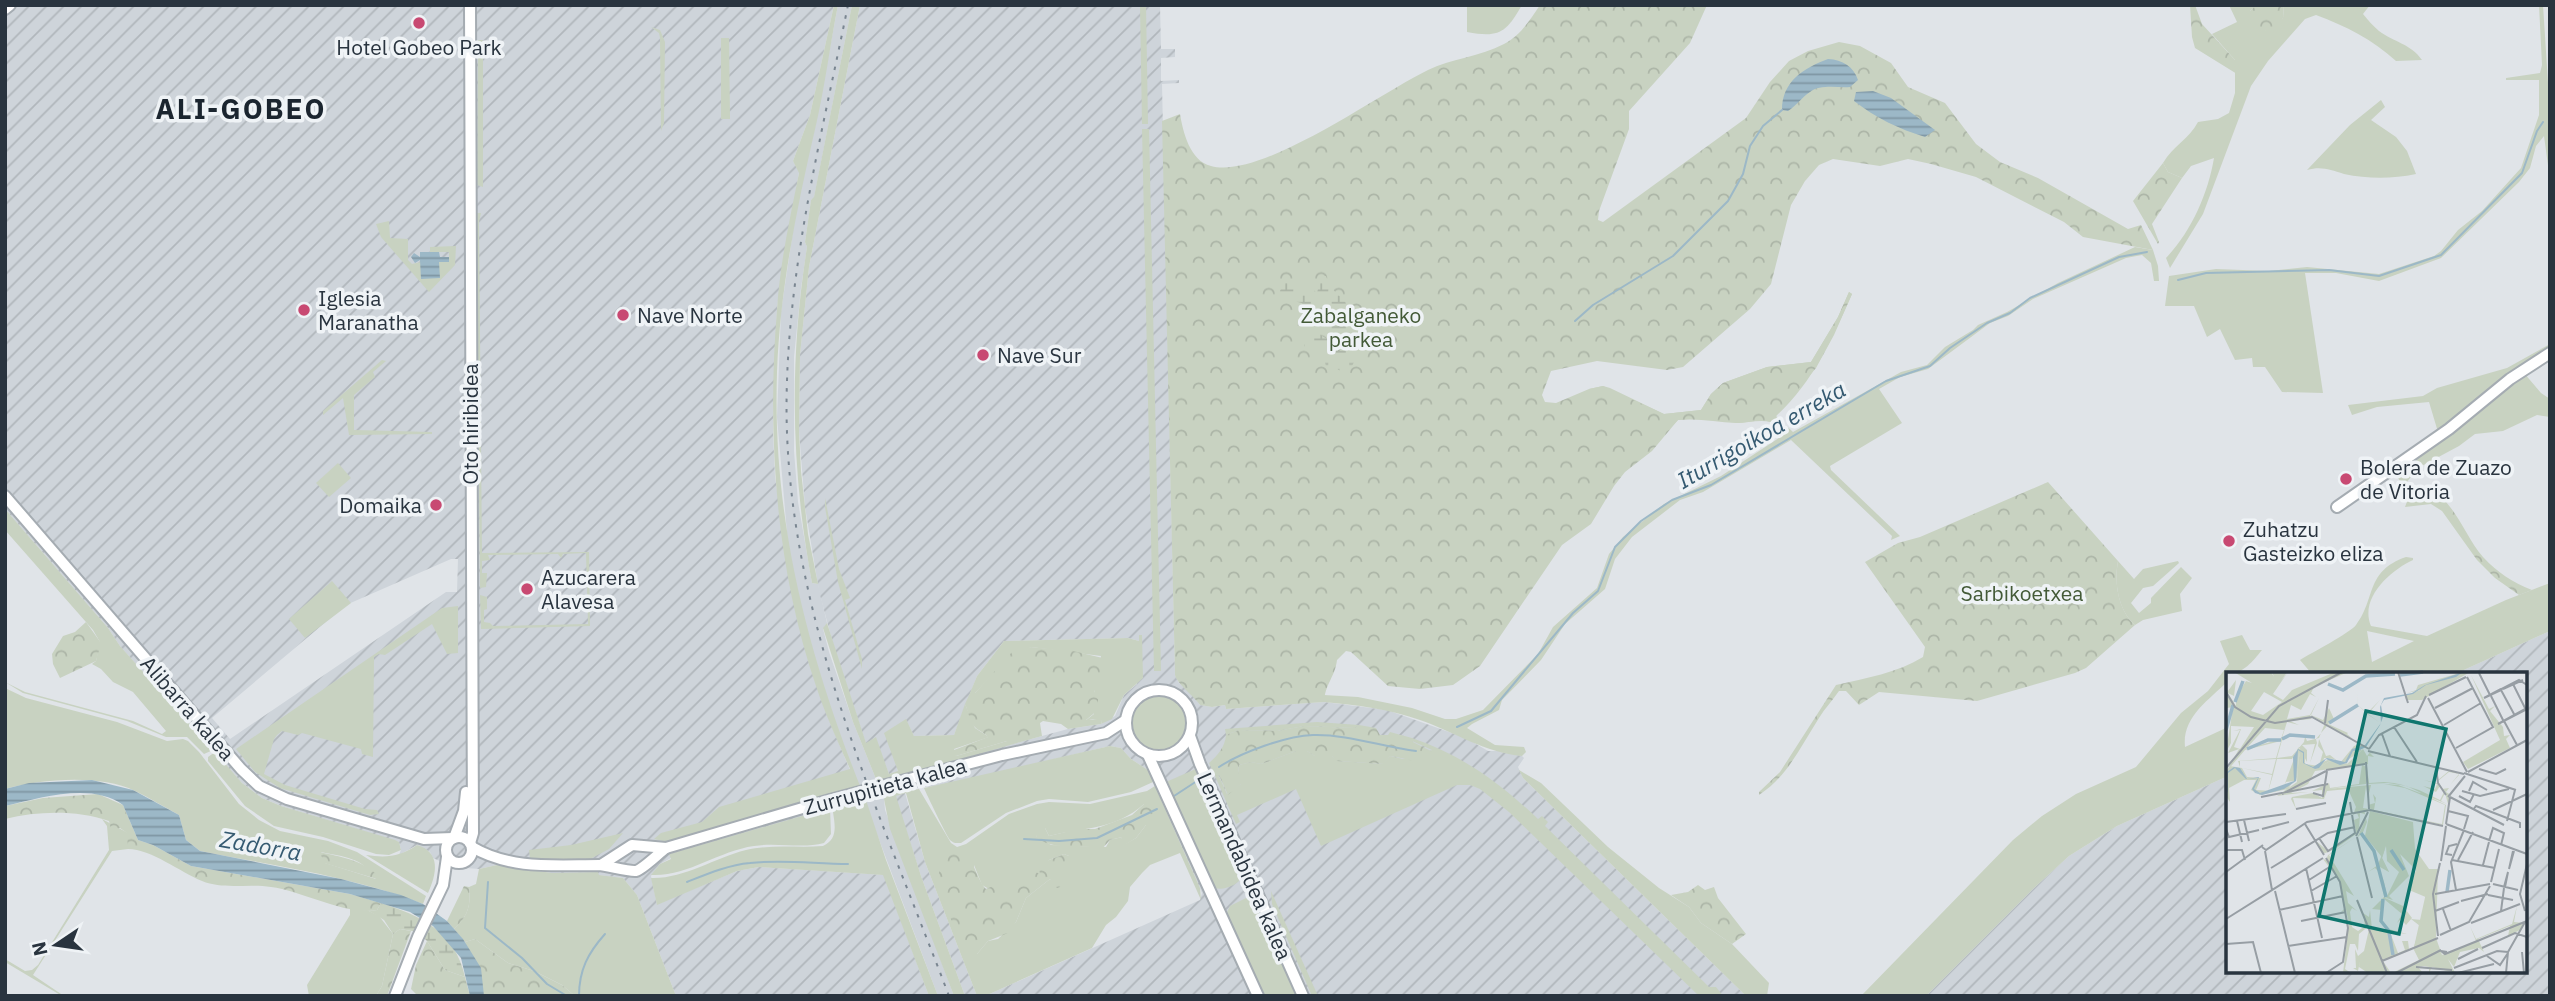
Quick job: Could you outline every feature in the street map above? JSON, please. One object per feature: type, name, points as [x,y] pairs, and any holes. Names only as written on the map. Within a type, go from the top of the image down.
[{"type":"street","points":[[5,9],[10,5]]},
{"type":"street","name":"Oto hiribidea","points":[[454,838],[466,797],[464,5]]},
{"type":"street","name":"Oto hiribidea","points":[[470,5],[471,845]]},
{"type":"street","points":[[2337,507],[2449,429],[2510,379],[2550,353]]},
{"type":"street","name":"Alibarra kalea","points":[[5,496],[253,782],[270,793],[287,799],[424,839],[454,838]]},
{"type":"street","points":[[1153,691],[1169,692],[1182,699],[1190,713],[1190,736],[1180,749],[1173,753],[1149,755],[1140,750],[1129,736],[1126,720],[1131,706],[1141,695],[1153,691]]},
{"type":"street","name":"Zurrupitieta kalea","points":[[1105,733],[1126,720]]},
{"type":"street","name":"Zurrupitieta kalea","points":[[646,862],[666,848],[886,785],[1002,755],[1105,733],[1129,736]]},
{"type":"street","name":"Lermandabidea kalea","points":[[1190,736],[1303,996]]},
{"type":"street","name":"Lermandabidea kalea","points":[[1149,755],[1258,996]]},
{"type":"street","points":[[441,890],[447,845],[454,838],[463,838],[498,860]]},
{"type":"street","name":"Alibarra kalea","points":[[424,839],[447,856]]},
{"type":"street","points":[[395,996],[418,937],[441,890],[471,856],[471,845]]},
{"type":"street","points":[[447,856],[454,863],[498,860],[553,866],[601,865],[639,870],[646,862],[646,853],[641,846],[628,846],[622,853],[601,865]]},
{"type":"street","name":"Zurrupitieta kalea","points":[[641,846],[666,848]]},
{"type":"street","points":[[622,853],[621,859],[626,868]]},
{"type":"shaded area","points":[[5,5],[834,5],[810,115],[793,161],[799,172],[777,307],[773,432],[775,477],[792,594],[827,715],[850,770],[853,788],[829,795],[833,808],[670,854],[671,858],[660,864],[651,876],[657,904],[737,871],[759,867],[884,875],[929,996],[676,996],[637,895],[623,878],[598,875],[597,872],[552,873],[497,865],[479,869],[453,867],[433,858],[430,852],[417,845],[399,855],[399,842],[262,798],[242,783],[120,646],[108,628],[5,509]],"holes":[[[451,559],[458,559],[457,592],[446,592],[230,739],[212,718],[346,605]]]},
{"type":"shaded area","points":[[838,5],[852,5],[814,198],[811,200],[794,357],[794,451],[798,502],[812,583],[818,584],[827,623],[823,629],[829,652],[954,996],[938,996],[834,720],[803,619],[788,544],[777,417],[781,312],[797,204]]},
{"type":"shaded area","points":[[860,5],[1160,5],[1161,49],[1175,49],[1175,57],[1161,58],[1161,81],[1179,80],[1179,83],[1162,84],[1175,675],[1179,683],[1200,705],[1225,705],[1226,709],[1324,702],[1387,710],[1466,738],[1488,751],[1522,756],[1524,758],[1518,767],[1523,778],[1746,996],[985,996],[1200,900],[1202,893],[1148,770],[1131,759],[1121,748],[1110,746],[944,785],[907,789],[893,794],[889,794],[885,781],[1068,729],[1101,724],[1115,716],[1124,695],[1137,684],[1139,641],[1128,638],[1004,641],[977,676],[954,735],[914,736],[906,720],[896,762],[898,772],[889,774],[875,738],[866,744],[833,644],[819,591],[805,507],[799,431],[800,355],[809,267]]},
{"type":"shaded area","points":[[2550,631],[2550,996],[1926,996],[2069,856],[2117,826],[2226,777],[2226,973],[2527,973],[2527,672],[2459,672]]},
{"type":"shaded area","points":[[905,793],[925,862],[977,996],[965,996],[921,876],[895,796]]},
{"type":"green space","points":[[834,5],[838,5],[825,80],[796,217],[786,279],[777,372],[777,426],[780,479],[797,583],[824,685],[860,786],[667,842],[654,839],[661,833],[702,822],[719,807],[850,769],[816,686],[802,640],[783,547],[774,452],[774,356],[778,292],[799,173],[793,161],[810,115]]},
{"type":"green space","points":[[852,5],[860,5],[809,267],[800,355],[801,471],[808,534],[818,584],[812,583],[796,457],[797,331],[811,200],[814,197]]},
{"type":"green space","points":[[1140,5],[1146,5],[1148,124],[1142,124]]},
{"type":"green space","points":[[1467,5],[1522,5],[1506,27],[1487,34],[1467,32]]},
{"type":"green space","name":"Zabalganeko parkea","points":[[1540,5],[1707,5],[1690,43],[1629,111],[1629,129],[1599,211],[1598,220],[1603,222],[1746,118],[1770,82],[1789,61],[1808,51],[1839,42],[1860,46],[1891,63],[1908,87],[1945,103],[1976,144],[2000,162],[2038,178],[2128,229],[2141,225],[2153,250],[2083,237],[2064,222],[1976,177],[1931,164],[1908,159],[1880,166],[1833,159],[1819,165],[1805,181],[1791,205],[1771,284],[1750,309],[1683,367],[1667,370],[1597,361],[1551,371],[1542,395],[1545,402],[1556,403],[1603,386],[1664,414],[1701,410],[1711,394],[1723,383],[1767,367],[1811,362],[1838,317],[1849,292],[1852,294],[1816,368],[1771,422],[1678,420],[1652,451],[1625,472],[1591,524],[1562,545],[1480,666],[1453,685],[1420,689],[1388,686],[1351,652],[1346,651],[1337,660],[1324,702],[1226,709],[1225,705],[1200,705],[1175,675],[1162,121],[1180,114],[1193,152],[1211,166],[1233,167],[1259,160],[1320,132],[1428,70],[1510,41]]},
{"type":"green space","points":[[2190,5],[2195,5],[2202,24],[2235,60],[2237,74],[2195,48]]},
{"type":"green space","points":[[2229,5],[2256,5],[2250,11],[2265,31],[2283,18],[2284,5],[2370,5],[2363,14],[2373,25],[2385,35],[2413,50],[2422,60],[2396,61],[2359,34],[2338,24],[2316,15],[2305,19],[2268,61],[2251,86],[2203,214],[2170,268],[2166,258],[2197,212],[2214,158],[2191,166],[2182,178],[2168,172],[2163,163],[2198,122],[2218,119],[2229,113],[2235,93],[2235,60],[2212,34],[2237,22]]},
{"type":"green space","points":[[2256,5],[2284,5],[2283,18],[2276,30],[2265,31],[2257,40],[2249,30],[2250,11]]},
{"type":"green space","points":[[2539,5],[2543,5],[2550,114],[2550,180],[2544,136],[2536,146],[2530,168],[2519,182],[2441,258],[2379,281],[2336,273],[2305,273],[2323,393],[2282,392],[2265,367],[2253,367],[2252,358],[2235,360],[2220,329],[2207,337],[2194,306],[2165,306],[2169,276],[2216,269],[2269,271],[2307,267],[2379,274],[2434,256],[2441,251],[2458,230],[2482,211],[2521,168],[2539,115],[2539,80],[2506,78],[2540,73],[2542,65]]},
{"type":"green space","points":[[651,27],[660,30],[665,42],[664,123],[661,131],[660,38],[659,33]]},
{"type":"green space","points":[[721,38],[729,38],[730,119],[721,119]]},
{"type":"green space","points":[[478,40],[483,40],[483,187],[477,185]]},
{"type":"green space","points":[[2381,100],[2385,107],[2371,120],[2396,137],[2407,151],[2416,174],[2371,178],[2322,168],[2307,170],[2350,125]]},
{"type":"green space","points":[[1142,129],[1149,129],[1161,671],[1154,671]]},
{"type":"green space","points":[[2163,163],[2168,172],[2182,178],[2152,224],[2158,244],[2133,201]]},
{"type":"green space","points":[[476,213],[481,213],[482,553],[589,552],[590,626],[481,629],[480,595],[487,597],[484,622],[493,626],[588,624],[586,553],[563,554],[561,558],[558,554],[488,555],[490,560],[482,561],[482,573],[487,573],[486,587],[480,588]]},
{"type":"green space","points":[[389,221],[390,238],[408,239],[408,260],[412,264],[421,262],[422,279],[439,262],[449,261],[449,252],[430,252],[430,247],[456,246],[455,265],[429,292],[381,237],[376,224]]},
{"type":"green space","points":[[2135,247],[2153,250],[2159,281],[2154,281],[2151,263],[2142,255],[2126,258],[2033,299],[2008,316],[1990,323],[1928,369],[1900,377],[1879,389],[1902,423],[1830,466],[1831,470],[1900,536],[1891,540],[1892,536],[1791,440],[1703,492],[1680,500],[1632,537],[1615,559],[1605,589],[1565,624],[1541,660],[1502,700],[1499,710],[1467,728],[1495,745],[1524,747],[1526,752],[1522,756],[1496,751],[1408,716],[1324,702],[1324,695],[1358,697],[1412,708],[1445,719],[1456,719],[1483,710],[1538,654],[1553,627],[1597,588],[1609,554],[1623,537],[1664,504],[1721,476],[1785,434],[1771,422],[1763,420],[1739,423],[1697,418],[1678,420],[1672,426],[1589,389],[1603,386],[1610,388],[1664,414],[1701,410],[1711,394],[1723,383],[1767,367],[1811,362],[1838,317],[1849,292],[1852,294],[1837,327],[1811,375],[1776,416],[1793,432],[1901,372],[1927,365],[1945,347],[1978,325]]},
{"type":"green space","points":[[1326,276],[1332,288],[1346,303],[1352,319],[1353,336],[1350,347],[1355,360],[1352,366],[1342,371],[1326,366],[1322,352],[1305,347],[1303,341],[1305,337],[1319,334],[1335,344],[1341,343],[1343,336],[1340,331],[1322,330],[1310,324],[1302,303],[1281,298],[1280,291],[1285,280],[1305,283],[1317,293],[1321,277]]},
{"type":"green space","points":[[2550,344],[2550,350],[2438,432],[2429,402],[2377,407],[2352,415],[2348,405],[2423,396],[2437,388],[2507,368]]},
{"type":"green space","points":[[382,360],[386,361],[373,372],[375,377],[354,395],[354,430],[432,434],[349,435],[343,398],[323,415],[323,411]]},
{"type":"green space","points":[[2524,373],[2541,393],[2550,399],[2550,417],[2537,415],[2503,431],[2475,434],[2459,446],[2418,468],[2403,487],[2396,474]]},
{"type":"green space","points":[[338,463],[351,478],[329,497],[316,483]]},
{"type":"green space","name":"Sarbikoetxea","points":[[2048,482],[2118,561],[2117,578],[2121,604],[2135,625],[2086,668],[1977,701],[1879,692],[1859,705],[1846,691],[1839,691],[1821,714],[1786,770],[1759,795],[1780,772],[1836,685],[1892,671],[1923,657],[1925,647],[1865,562],[1898,543],[1920,537]]},
{"type":"green space","points":[[2429,490],[2445,501],[2489,563],[2518,584],[2532,590],[2519,595],[2495,578],[2477,560],[2442,511],[2431,504],[2405,507],[2409,496]]},
{"type":"green space","points":[[825,498],[839,569],[850,598],[845,600],[862,659],[862,669],[838,582]]},
{"type":"green space","points":[[5,509],[108,628],[120,646],[213,750],[204,754],[187,737],[166,737],[127,721],[23,693],[5,682],[25,692],[133,721],[162,734],[166,731],[133,692],[113,682],[92,664],[96,661],[100,642],[93,630],[5,530]]},
{"type":"green space","points":[[2406,557],[2413,558],[2387,578],[2373,595],[2368,616],[2371,626],[2427,636],[2550,583],[2550,631],[2459,672],[2310,672],[2300,660],[2356,625],[2377,578],[2384,570]],"holes":[[[2367,631],[2414,641],[2372,662]]]},
{"type":"green space","points":[[2118,561],[2134,579],[2143,569],[2178,561],[2179,563],[2153,586],[2143,588],[2131,603],[2139,613],[2151,603],[2151,598],[2181,567],[2192,578],[2180,594],[2182,611],[2143,620],[2135,625],[2121,604],[2117,578]]},
{"type":"green space","points":[[332,581],[351,603],[305,638],[289,619]]},
{"type":"green space","points":[[458,606],[458,653],[447,654],[432,624],[385,655],[374,657],[373,757],[362,754],[361,749],[302,733],[298,735],[282,731],[274,739],[264,774],[285,785],[365,809],[377,810],[379,814],[370,815],[280,788],[255,772],[236,749],[442,608]]},
{"type":"green space","points":[[86,622],[101,643],[96,661],[60,678],[53,664],[52,654],[63,636],[75,632]]},
{"type":"green space","points":[[827,623],[866,743],[876,737],[889,774],[898,771],[884,733],[906,719],[914,736],[954,735],[965,704],[975,728],[989,737],[954,749],[956,756],[1007,741],[1024,741],[885,781],[889,794],[919,789],[951,843],[957,847],[966,844],[1009,814],[1037,804],[1090,804],[1147,791],[1155,786],[1200,888],[1201,900],[1180,853],[1150,865],[1130,887],[1128,901],[1106,925],[1092,948],[985,996],[977,996],[925,862],[906,793],[896,796],[921,876],[965,996],[954,996],[890,829],[884,799],[853,722],[823,628]],"holes":[[[1144,804],[1146,825],[1136,838],[1120,847],[1122,837],[1110,840],[1106,847],[1051,845],[1036,836],[1045,828],[1049,836],[1110,823],[1122,819]],[[1064,854],[1069,856],[1053,881],[1050,879],[1026,898],[1016,922],[998,939],[988,941],[977,954],[974,865],[982,885],[989,889],[1009,881],[1041,875],[1049,860]]]},
{"type":"green space","points":[[1139,635],[1142,635],[1143,678],[1124,695],[1112,719],[1101,724],[1102,721],[1093,719],[1085,721],[1094,714],[1094,693],[1101,656],[1031,647],[1002,665],[975,693],[970,693],[977,676],[1004,641],[1128,638],[1139,641]]},
{"type":"green space","points":[[2242,635],[2250,650],[2262,650],[2243,669],[2226,672],[2226,683],[2198,710],[2185,736],[2185,747],[2226,728],[2226,777],[2117,826],[2069,856],[1926,996],[1861,996],[2013,840],[2042,816],[2076,794],[2136,767],[2181,713],[2208,691],[2229,664],[2220,641]]},
{"type":"green space","points":[[1031,647],[1061,650],[1071,648],[1073,651],[1107,659],[1111,665],[1104,678],[1105,685],[1101,689],[1096,688],[1094,692],[1098,699],[1098,710],[1086,720],[1099,719],[1101,724],[1068,729],[1061,724],[1043,721],[1040,723],[1042,736],[1024,741],[1007,741],[956,756],[952,754],[954,750],[988,737],[976,728],[970,719],[965,704],[970,693],[975,693],[1012,652]]},
{"type":"green space","points":[[5,688],[26,698],[117,722],[167,741],[188,741],[239,804],[259,820],[280,831],[328,841],[357,852],[426,896],[423,904],[341,879],[200,851],[186,840],[179,815],[121,786],[71,780],[5,789]],"holes":[[[321,852],[359,862],[376,879],[325,863]]]},
{"type":"green space","points":[[1153,694],[1165,694],[1180,702],[1188,717],[1188,729],[1180,744],[1165,752],[1153,752],[1138,744],[1130,729],[1130,717],[1138,702]]},
{"type":"green space","points":[[1317,722],[1359,725],[1355,728],[1304,726],[1277,731],[1239,730],[1226,735],[1225,729]]},
{"type":"green space","points":[[1359,725],[1376,728],[1380,735],[1388,735],[1390,732],[1412,738],[1413,742],[1445,758],[1425,763],[1390,756],[1384,764],[1337,761],[1332,756],[1315,756],[1307,751],[1296,751],[1261,764],[1251,762],[1239,765],[1241,784],[1228,795],[1219,775],[1215,776],[1209,763],[1220,750],[1226,735],[1239,730],[1277,731],[1304,726],[1355,728]]},
{"type":"green space","points":[[1412,738],[1480,771],[1538,819],[1542,816],[1548,822],[1545,826],[1709,987],[1716,987],[1723,996],[1699,996],[1509,812],[1480,789],[1470,785],[1457,785],[1321,846],[1296,789],[1237,815],[1240,822],[1236,824],[1215,776],[1218,774],[1227,794],[1241,784],[1239,765],[1251,762],[1261,764],[1296,751],[1307,751],[1315,756],[1332,756],[1338,761],[1383,764],[1390,756],[1403,759],[1432,750],[1412,741]]},
{"type":"green space","points":[[1110,746],[1121,748],[1131,759],[1148,770],[1153,782],[1131,792],[1088,802],[1049,799],[1037,801],[1006,813],[961,843],[950,840],[924,788]]},
{"type":"green space","points":[[215,752],[242,783],[262,798],[395,840],[399,842],[401,850],[389,855],[376,854],[323,837],[274,826],[245,806],[208,761],[208,757]]},
{"type":"green space","points":[[1198,768],[1244,875],[1227,888],[1215,888],[1211,883],[1166,782]]},
{"type":"green space","points":[[1519,770],[1541,783],[1608,847],[1659,888],[1689,907],[1701,923],[1732,944],[1769,983],[1767,996],[1746,996],[1523,778]]},
{"type":"green space","points":[[98,794],[123,805],[138,840],[153,845],[191,866],[350,894],[381,903],[377,910],[365,911],[338,906],[283,889],[210,884],[156,857],[128,849],[127,833],[120,828],[111,829],[109,821],[96,817],[57,813],[5,819],[5,806],[43,798]]},
{"type":"green space","points":[[1158,799],[1165,816],[1146,825],[1136,838],[1120,848],[1118,846],[1122,837],[1110,840],[1100,851],[1092,851],[1090,847],[1047,843],[1036,836],[1043,824],[1049,836],[1078,829],[1095,829],[1132,815],[1144,804]]},
{"type":"green space","points":[[866,800],[938,996],[929,996],[883,875],[759,867],[737,871],[657,905],[651,878],[675,875],[755,848],[823,846],[833,836],[835,809]]},
{"type":"green space","points":[[830,808],[831,834],[824,843],[754,846],[677,872],[651,875],[660,864],[671,859],[669,854]]},
{"type":"green space","points":[[102,819],[128,833],[128,849],[112,851],[33,975],[62,996],[5,962],[5,959],[25,971],[38,965],[109,850],[107,826]]},
{"type":"green space","points":[[623,833],[609,849],[592,858],[593,861],[530,860],[529,850],[571,845]]},
{"type":"green space","points":[[417,845],[430,853],[435,864],[428,893],[366,855],[393,856]]},
{"type":"green space","points":[[954,851],[970,860],[986,889],[1031,870],[1040,874],[1039,868],[1064,854],[1069,856],[1071,862],[1060,887],[1057,888],[1050,879],[1026,898],[1008,933],[988,941],[977,954],[967,949],[958,935],[942,891],[940,863],[945,853],[947,855]]},
{"type":"green space","points":[[320,852],[363,865],[376,874],[377,879],[324,863]]},
{"type":"green space","points":[[497,865],[552,873],[598,872],[599,875],[623,878],[637,895],[676,996],[575,996],[562,985],[534,971],[508,963],[475,939],[465,942],[454,929],[468,910],[469,887],[476,884],[479,869]]},
{"type":"green space","points":[[1698,885],[1705,890],[1714,887],[1718,898],[1746,934],[1732,944],[1701,923],[1689,907],[1671,895],[1688,892]]},
{"type":"green space","points":[[464,886],[469,887],[469,905],[463,920],[454,929],[447,921]]},
{"type":"green space","points":[[1271,891],[1318,996],[1312,996],[1272,904]]},
{"type":"green space","points":[[1246,898],[1256,901],[1300,996],[1262,996],[1226,914],[1230,906]]},
{"type":"green space","points":[[381,903],[423,920],[445,937],[460,961],[465,977],[445,970],[427,941],[418,932],[400,929],[393,934],[384,920],[369,911],[377,910]]},
{"type":"green space","points":[[350,908],[369,911],[379,916],[393,934],[382,986],[376,996],[309,996],[307,985],[350,915]]},
{"type":"green space","points":[[400,929],[411,931],[387,996],[376,996],[382,986],[393,934]]},
{"type":"green space","points":[[475,939],[508,963],[534,971],[562,985],[575,996],[484,996],[465,942]]},
{"type":"green space","points":[[427,941],[445,970],[465,977],[470,996],[418,996],[411,989],[416,965]]},
{"type":"water","points":[[1828,59],[1847,65],[1858,80],[1850,87],[1824,87],[1814,90],[1788,111],[1782,110],[1790,83],[1803,71]]},
{"type":"water","points":[[1873,91],[1891,98],[1935,130],[1925,137],[1915,134],[1879,118],[1854,101],[1856,92]]},
{"type":"water","points":[[420,252],[439,252],[440,257],[449,257],[449,262],[439,262],[440,278],[421,279],[420,260],[415,263],[411,257],[414,253],[420,257]]},
{"type":"water","points":[[92,780],[133,790],[179,815],[186,840],[200,851],[341,879],[401,895],[423,904],[447,921],[463,939],[481,968],[484,996],[470,996],[461,958],[433,926],[410,912],[350,894],[191,866],[153,845],[138,840],[123,805],[96,794],[65,794],[5,806],[5,789],[29,783]]},
{"type":"waterway","points":[[1575,321],[1593,305],[1673,256],[1728,201],[1743,174],[1750,146],[1763,126],[1782,110]]},
{"type":"waterway","name":"Iturrigoikoa erreka","points":[[2178,280],[2206,273],[2329,270],[2379,276],[2441,255],[2522,173],[2537,131],[2543,122]]},
{"type":"waterway","name":"Iturrigoikoa erreka","points":[[1457,727],[1491,711],[1573,613],[1598,591],[1615,547],[1641,521],[1672,500],[1711,485],[1886,381],[1930,366],[1950,348],[1987,323],[2010,313],[2030,298],[2119,257],[2147,252]]},
{"type":"waterway","name":"Iturrigoikoa erreka","points":[[1219,767],[1264,746],[1290,738],[1313,735],[1416,751]]},
{"type":"waterway","name":"Iturrigoikoa erreka","points":[[1174,796],[1200,779]]},
{"type":"waterway","name":"Iturrigoikoa erreka","points":[[1024,839],[1059,841],[1097,838],[1157,809]]},
{"type":"waterway","name":"Iturrigoikoa erreka","points":[[687,882],[726,868],[750,863],[848,864]]},
{"type":"waterway","points":[[488,882],[485,928],[522,958],[547,984],[567,996]]},
{"type":"waterway","name":"Iturrigoikoa erreka","points":[[579,996],[586,962],[605,934]]},
{"type":"railway","points":[[848,5],[801,239],[787,381],[789,462],[798,541],[815,619],[837,696],[863,772],[949,996]]},
{"type":"place","name":"Hotel Gobeo Park","points":[[419,23]]},
{"type":"place","name":"Iglesia Maranatha","points":[[304,310]]},
{"type":"place","name":"Nave Norte","points":[[623,315]]},
{"type":"place","name":"Nave Sur","points":[[983,355]]},
{"type":"place","name":"Bolera de Zuazo de Vitoria","points":[[2346,479]]},
{"type":"place","name":"Domaika","points":[[436,505]]},
{"type":"place","name":"Zuhatzu Gasteizko eliza","points":[[2229,541]]},
{"type":"place","name":"Azucarera Alavesa","points":[[527,589]]},
{"type":"district","name":"ALI-GOBEO","points":[[241,108]]},
{"type":"water label","name":"Zadorra","points":[[261,845]]}]
